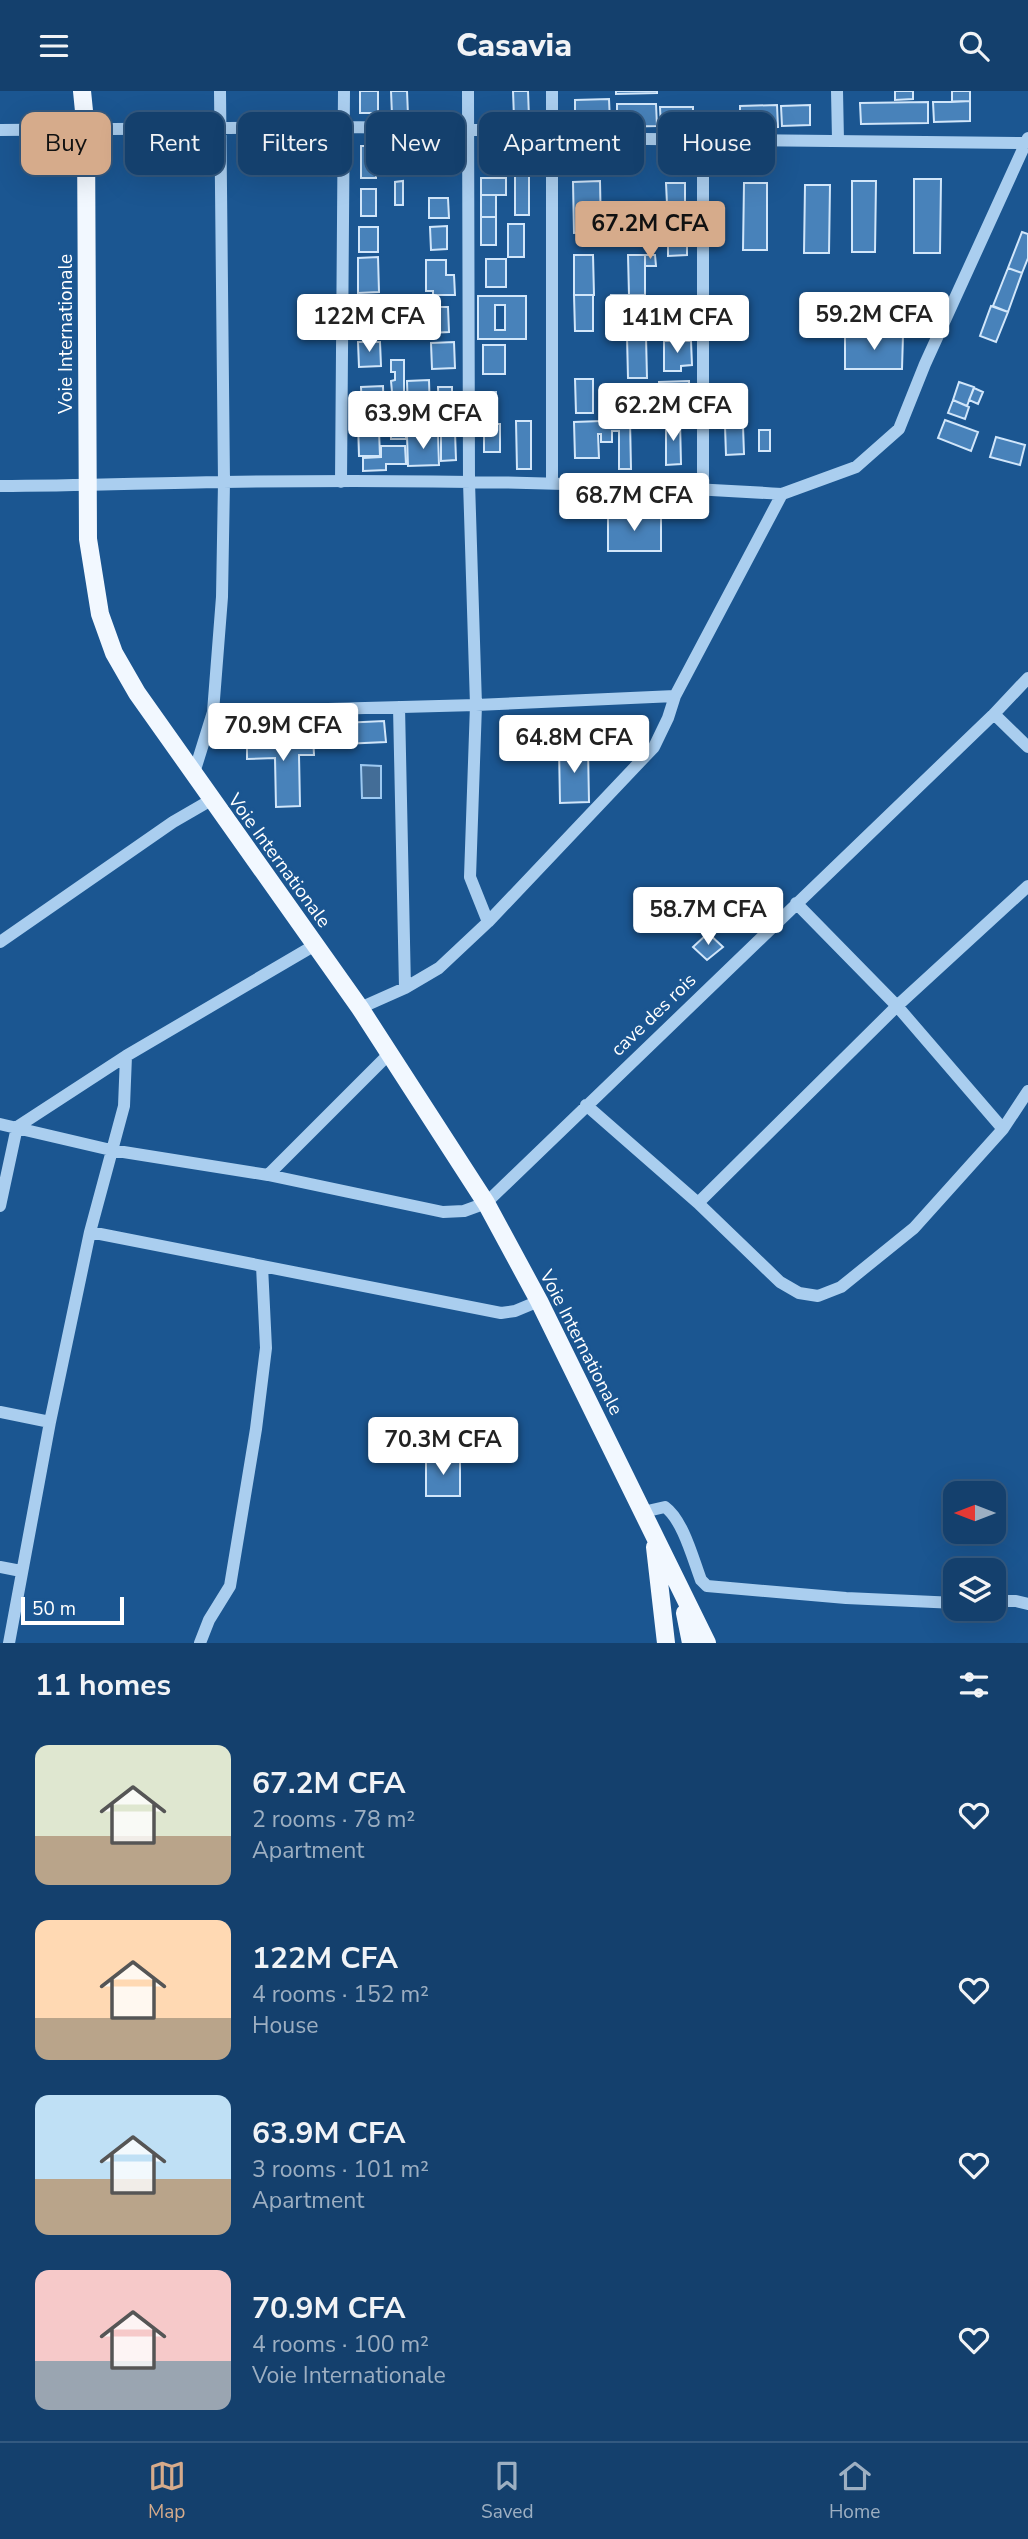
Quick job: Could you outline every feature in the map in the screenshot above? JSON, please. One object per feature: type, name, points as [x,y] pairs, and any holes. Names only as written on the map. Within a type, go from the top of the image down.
[{"type":"main road","name":"Voie Internationale","points":[[82,91],[84,112]]},
{"type":"main road","name":"Voie Internationale","points":[[86,175],[88,539],[100,614],[114,653],[137,693],[211,800],[360,1008],[486,1203],[539,1301],[707,1643]]},
{"type":"main road","points":[[654,1537],[666,1643]]},
{"type":"main road","name":"Voie Internationale","points":[[679,1589],[691,1643]]},
{"type":"street","points":[[220,91],[221,112]]},
{"type":"street","points":[[345,91],[345,112]]},
{"type":"street","points":[[468,91],[469,482],[476,705],[470,877],[488,922]]},
{"type":"street","points":[[552,91],[552,112]]},
{"type":"street","points":[[837,91],[838,140]]},
{"type":"street","points":[[352,127],[479,130]]},
{"type":"street","points":[[0,130],[21,130]]},
{"type":"street","points":[[0,486],[469,482],[552,483],[782,494],[856,467],[899,429],[925,364],[1022,170],[1027,141],[775,140]]},
{"type":"street","points":[[194,773],[213,712],[222,597],[224,482],[221,175]]},
{"type":"street","points":[[341,482],[344,175]]},
{"type":"street","points":[[552,175],[552,483]]},
{"type":"street","points":[[703,175],[703,489]]},
{"type":"street","points":[[360,1008],[405,988],[439,968],[488,922],[654,747],[675,696],[782,494]]},
{"type":"street","name":"cave des rois","points":[[486,1203],[994,714],[1028,678]]},
{"type":"street","points":[[213,712],[476,705],[675,696]]},
{"type":"street","points":[[399,707],[405,988]]},
{"type":"street","points":[[994,714],[1028,747]]},
{"type":"street","points":[[0,941],[173,822],[211,800]]},
{"type":"street","points":[[698,1203],[897,1006],[1028,886]]},
{"type":"street","points":[[796,903],[897,1006],[1003,1129]]},
{"type":"street","points":[[0,1206],[17,1127],[125,1056],[315,945]]},
{"type":"street","points":[[268,1175],[390,1053]]},
{"type":"street","points":[[9,1643],[50,1422],[90,1232],[124,1106],[125,1056]]},
{"type":"street","points":[[586,1105],[698,1203],[780,1282],[799,1293],[818,1296],[841,1287],[914,1228],[1003,1129],[1028,1091]]},
{"type":"street","points":[[0,1124],[111,1150],[268,1175],[443,1212],[464,1210],[486,1203]]},
{"type":"street","points":[[90,1232],[501,1313],[515,1311],[539,1301]]},
{"type":"street","points":[[200,1643],[209,1620],[230,1586],[254,1442],[266,1348],[262,1266]]},
{"type":"street","points":[[0,1412],[50,1422]]},
{"type":"street","points":[[643,1512],[665,1507],[671,1511],[701,1580],[707,1586],[846,1598],[943,1602]]},
{"type":"street","points":[[0,1567],[22,1571]]},
{"type":"street","points":[[1006,1601],[1028,1604]]},
{"type":"water","points":[[361,765],[381,766],[381,798],[362,798]]},
{"type":"building","points":[[360,91],[378,91],[378,112],[360,113]]},
{"type":"building","points":[[391,91],[407,91],[408,112],[392,112]]},
{"type":"building","points":[[513,91],[528,91],[529,112],[514,112]]},
{"type":"building","points":[[616,91],[657,91],[657,93],[616,94]]},
{"type":"building","points":[[895,91],[913,91],[913,99],[895,100]]},
{"type":"building","points":[[952,91],[970,91],[970,101],[952,102]]},
{"type":"building","points":[[609,99],[610,112],[575,112],[575,100]]},
{"type":"building","points":[[970,101],[970,121],[934,122],[933,102]]},
{"type":"building","points":[[928,102],[928,123],[861,124],[860,103]]},
{"type":"building","points":[[617,104],[656,104],[657,126],[644,126],[644,112],[617,112]]},
{"type":"building","points":[[777,105],[778,127],[775,127],[775,112],[740,112],[740,106]]},
{"type":"building","points":[[810,105],[810,125],[782,126],[781,106]]},
{"type":"building","points":[[660,107],[693,107],[693,112],[660,112]]},
{"type":"building","points":[[361,146],[366,146],[366,175],[376,175],[376,178],[361,178]]},
{"type":"building","points":[[515,176],[529,176],[529,215],[515,215]]},
{"type":"building","points":[[481,178],[506,178],[506,195],[481,195]]},
{"type":"building","points":[[914,179],[941,179],[940,253],[914,253]]},
{"type":"building","points":[[403,181],[403,205],[395,205],[395,182]]},
{"type":"building","points":[[600,181],[601,232],[574,233],[573,182]]},
{"type":"building","points":[[852,181],[876,181],[875,252],[852,252]]},
{"type":"building","points":[[666,183],[685,183],[685,204],[667,204]]},
{"type":"building","points":[[744,183],[767,183],[767,250],[743,250]]},
{"type":"building","points":[[805,185],[830,185],[829,253],[804,253]]},
{"type":"building","points":[[361,189],[376,189],[376,216],[361,216]]},
{"type":"building","points":[[481,195],[496,195],[496,217],[481,217]]},
{"type":"building","points":[[429,198],[448,198],[449,218],[429,218]]},
{"type":"building","points":[[481,217],[496,217],[496,245],[481,245]]},
{"type":"building","points":[[668,222],[687,222],[687,255],[668,256]]},
{"type":"building","points":[[508,224],[524,224],[524,257],[508,257]]},
{"type":"building","points":[[447,226],[447,249],[431,250],[430,227]]},
{"type":"building","points":[[359,227],[378,227],[378,252],[359,252]]},
{"type":"building","points":[[1022,232],[1028,234],[1028,258],[1022,273],[1008,268]]},
{"type":"building","points":[[574,255],[593,255],[594,295],[574,295]]},
{"type":"building","points":[[628,255],[645,255],[645,295],[629,295]]},
{"type":"building","points":[[645,255],[655,255],[656,266],[645,266]]},
{"type":"building","points":[[378,257],[379,292],[358,293],[358,258]]},
{"type":"building","points":[[486,259],[506,259],[506,287],[486,287]]},
{"type":"building","points":[[426,260],[446,260],[446,275],[454,275],[455,295],[433,295],[433,291],[426,291]]},
{"type":"building","points":[[1008,268],[1022,273],[1008,312],[993,306]]},
{"type":"building","points":[[574,295],[593,295],[593,331],[575,331]]},
{"type":"building","points":[[611,295],[645,295],[646,336],[612,336]]},
{"type":"building","points":[[478,296],[526,296],[526,339],[478,339]],"holes":[[[495,305],[505,305],[505,330],[495,330]]]},
{"type":"building","points":[[377,301],[378,335],[358,336],[358,302]]},
{"type":"building","points":[[691,301],[692,336],[663,336],[662,302]]},
{"type":"building","points":[[991,306],[1008,312],[996,342],[980,336]]},
{"type":"building","points":[[429,307],[448,307],[449,332],[430,333]]},
{"type":"building","points":[[393,308],[418,308],[419,339],[388,339],[387,322],[393,322]]},
{"type":"building","points":[[845,335],[903,335],[902,369],[845,369]]},
{"type":"building","points":[[627,336],[646,336],[647,378],[628,378]]},
{"type":"building","points":[[664,341],[691,341],[692,365],[681,366],[681,371],[664,371]]},
{"type":"building","points":[[358,342],[380,342],[381,366],[359,367]]},
{"type":"building","points":[[454,342],[455,368],[432,369],[431,343]]},
{"type":"building","points":[[483,345],[505,345],[505,374],[483,374]]},
{"type":"building","points":[[391,360],[404,360],[404,392],[392,392],[391,381],[395,380],[395,372],[391,372]]},
{"type":"building","points":[[575,379],[593,379],[593,413],[576,413]]},
{"type":"building","points":[[429,380],[430,414],[408,414],[407,381]]},
{"type":"building","points":[[689,381],[690,421],[660,421],[659,382]]},
{"type":"building","points":[[959,382],[974,387],[967,406],[953,400]]},
{"type":"building","points":[[383,386],[384,420],[367,420],[366,409],[362,409],[361,387]]},
{"type":"building","points":[[438,387],[452,387],[452,415],[439,415]]},
{"type":"building","points":[[974,388],[983,392],[978,404],[969,400]]},
{"type":"building","points":[[483,392],[496,392],[496,417],[483,417]]},
{"type":"building","points":[[392,396],[405,396],[406,422],[393,422]]},
{"type":"building","points":[[953,400],[969,407],[965,419],[948,413]]},
{"type":"building","points":[[630,420],[631,469],[619,469],[619,431],[612,431],[612,442],[601,442],[601,434],[598,434],[599,458],[575,458],[574,422]]},
{"type":"building","points":[[945,420],[978,432],[971,451],[938,438]]},
{"type":"building","points":[[516,421],[531,421],[531,469],[517,469]]},
{"type":"building","points":[[666,421],[680,421],[681,464],[666,465]]},
{"type":"building","points":[[384,422],[384,431],[379,431],[380,456],[359,456],[358,423]]},
{"type":"building","points":[[395,423],[406,423],[406,439],[391,439],[391,430],[395,430]]},
{"type":"building","points":[[484,424],[500,424],[500,452],[484,452]]},
{"type":"building","points":[[725,426],[743,426],[744,454],[726,455]]},
{"type":"building","points":[[759,430],[770,430],[770,451],[759,451]]},
{"type":"building","points":[[455,432],[456,460],[441,461],[441,433]]},
{"type":"building","points":[[438,435],[439,465],[408,466],[407,436]]},
{"type":"building","points":[[996,437],[1025,445],[1020,465],[990,457]]},
{"type":"building","points":[[381,446],[405,446],[406,464],[386,464],[386,470],[363,471],[363,458],[381,457]]},
{"type":"building","points":[[608,516],[661,516],[661,551],[608,551]]},
{"type":"building","points":[[384,721],[386,742],[321,745],[320,724]]},
{"type":"building","points":[[313,735],[314,755],[299,755],[300,806],[276,807],[275,758],[247,759],[247,737]]},
{"type":"building","points":[[559,748],[588,748],[589,802],[560,803]]},
{"type":"building","points":[[708,933],[723,947],[707,960],[693,947]]},
{"type":"building","points":[[426,1459],[460,1459],[460,1496],[426,1496]]}]
